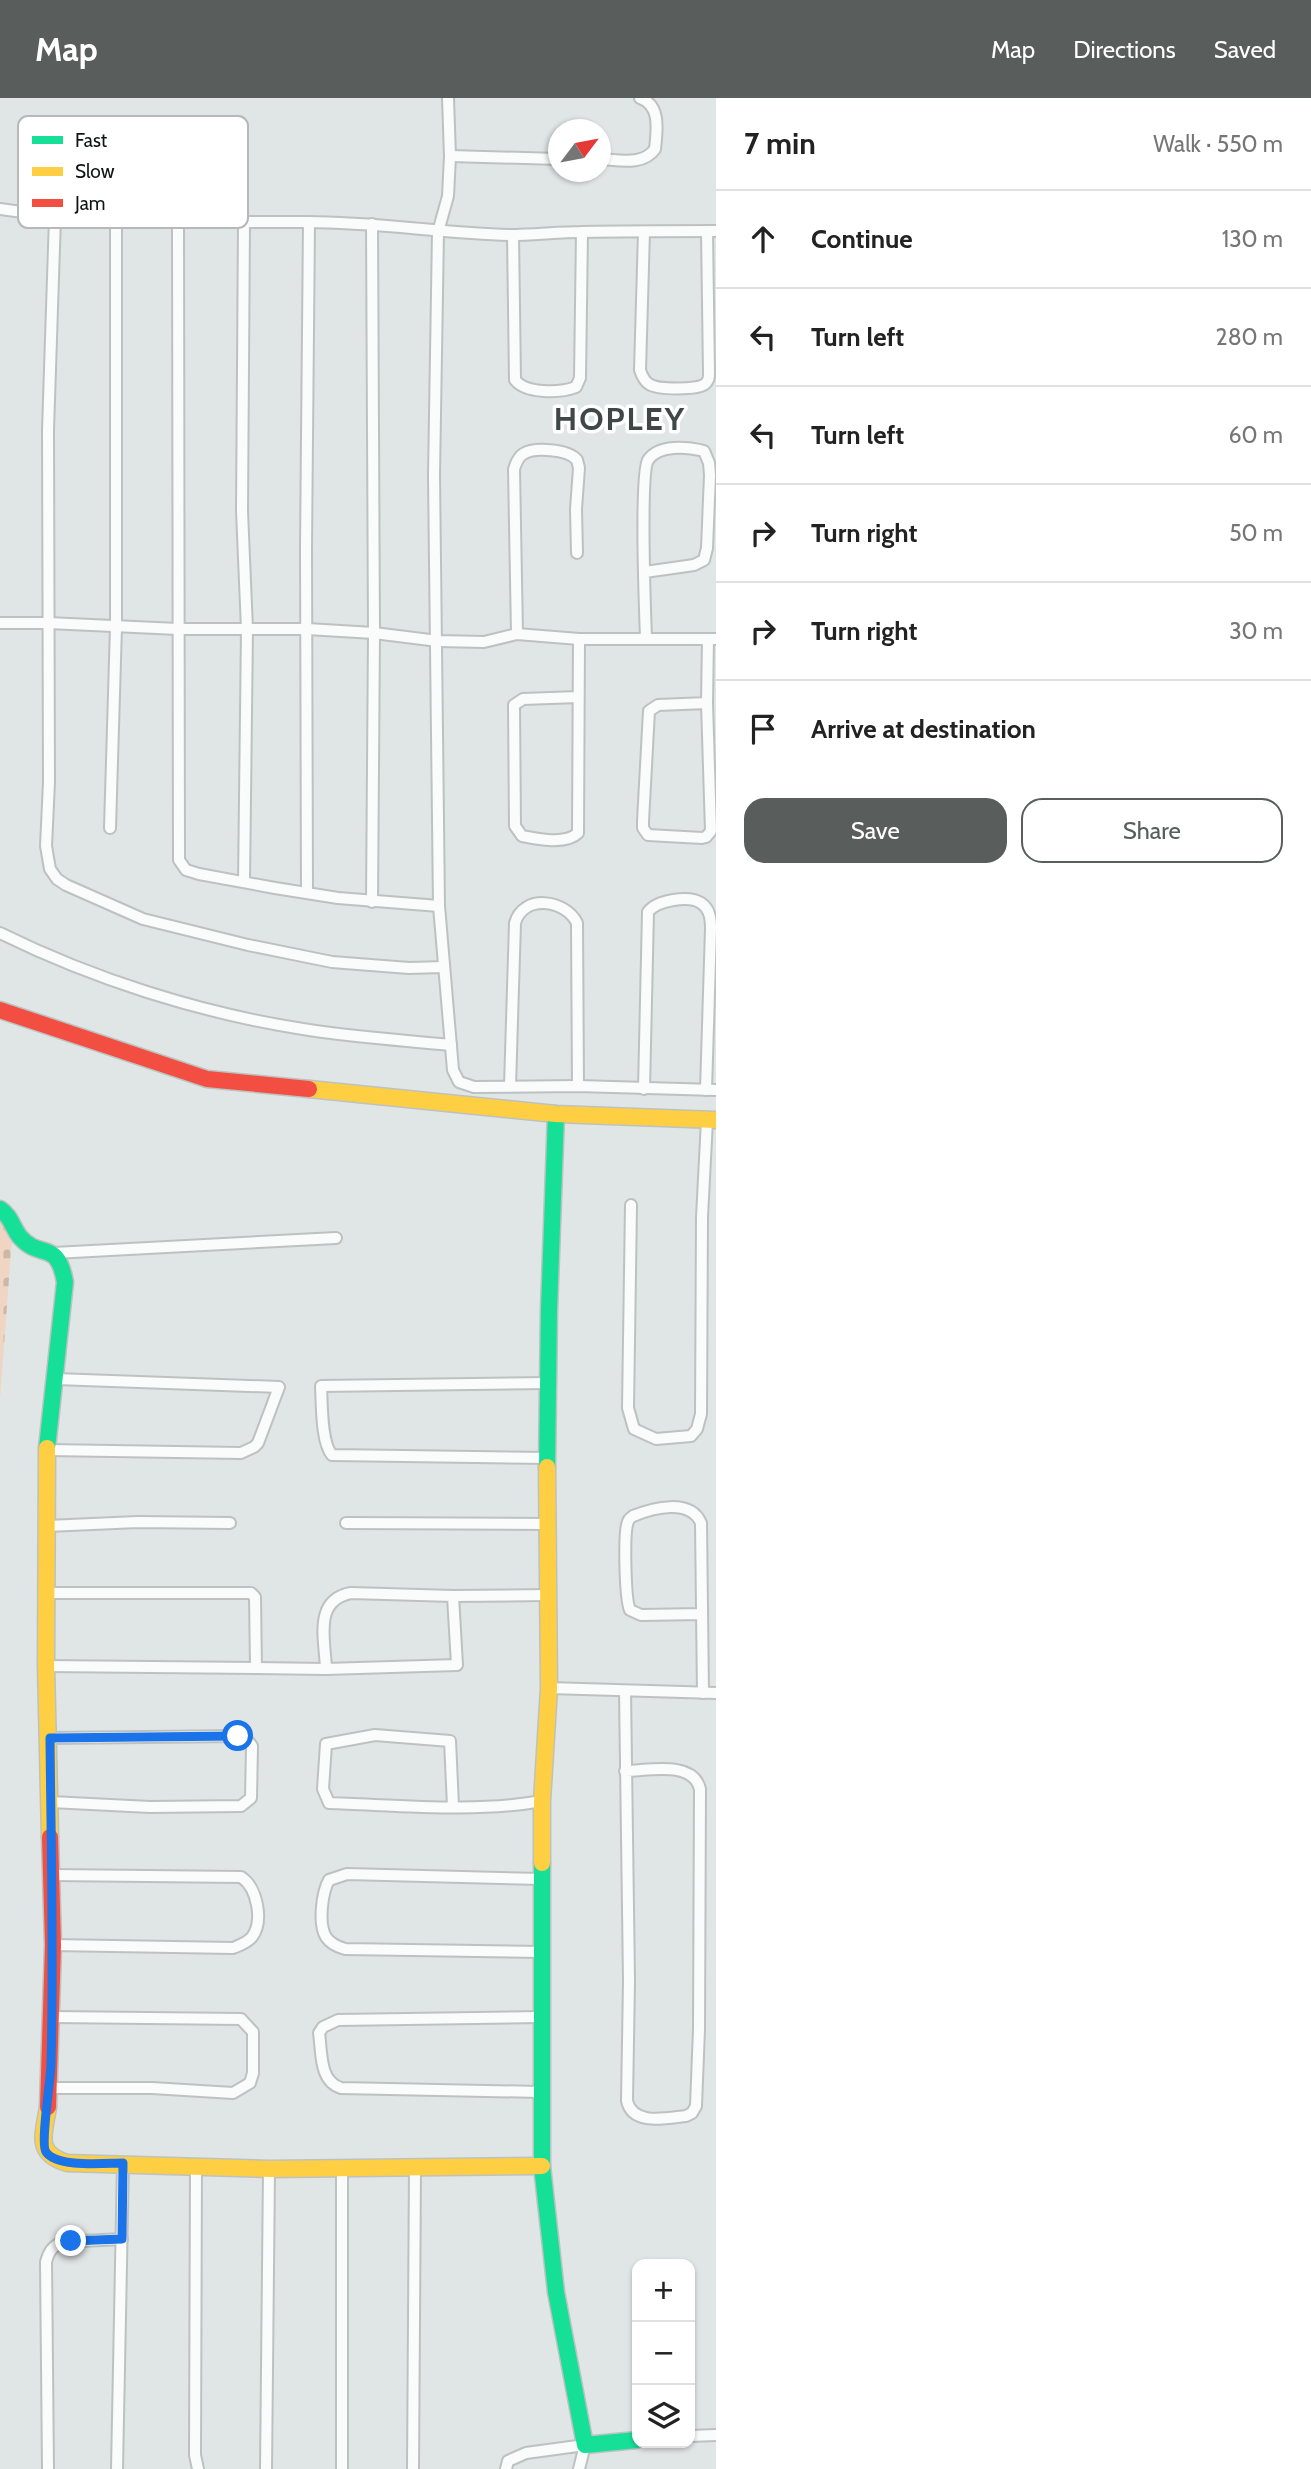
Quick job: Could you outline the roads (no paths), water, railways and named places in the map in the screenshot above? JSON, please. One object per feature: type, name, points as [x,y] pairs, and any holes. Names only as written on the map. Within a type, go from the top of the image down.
[{"type":"street","points":[[448,98],[448,196],[438,232],[434,475],[439,906],[453,1070],[460,1083],[474,1087],[578,1086],[644,1089],[711,1090],[710,915],[707,908],[694,900],[662,903],[655,905],[648,912],[644,1089]]},
{"type":"street","points":[[611,159],[639,160],[647,158],[655,149],[654,109],[649,102],[639,98]]},
{"type":"street","points":[[450,156],[548,159]]},
{"type":"street","points":[[0,209],[18,212]]},
{"type":"street","points":[[307,893],[309,222]]},
{"type":"street","points":[[248,223],[372,224],[438,232],[513,235],[582,232],[711,231],[708,380],[698,387],[653,387],[642,378],[640,370],[644,232]]},
{"type":"street","points":[[372,224],[372,902]]},
{"type":"street","points":[[55,228],[48,418],[49,782],[46,846],[50,869],[57,879],[143,919],[201,935],[332,962],[409,968],[444,967]]},
{"type":"street","points":[[110,828],[116,627],[116,228]]},
{"type":"street","points":[[178,228],[179,860],[186,870],[244,882],[372,902],[439,906]]},
{"type":"street","points":[[244,228],[242,511],[247,629],[244,882]]},
{"type":"street","points":[[513,235],[515,380],[525,387],[565,390],[576,387],[580,378],[582,232]]},
{"type":"street","points":[[645,572],[694,565],[704,559],[707,548],[710,475],[704,451],[670,448],[662,450],[649,460],[645,478],[645,572],[646,638]]},
{"type":"street","points":[[517,634],[514,469],[517,459],[524,453],[566,451],[577,460],[577,554]]},
{"type":"street","points":[[0,623],[178,629],[307,629],[374,633],[438,641],[484,642],[517,634],[579,639],[712,639],[707,703],[711,831],[702,838],[649,835],[643,828],[649,711],[658,705],[707,703]]},
{"type":"street","points":[[578,697],[523,698],[514,705],[515,826],[522,836],[564,839],[575,836],[578,832],[579,639]]},
{"type":"street","points":[[510,1086],[515,923],[521,910],[537,903],[563,907],[569,910],[577,923],[578,1086]]},
{"type":"street","points":[[0,933],[85,970],[227,1014],[304,1029],[451,1045]]},
{"type":"street","points":[[0,1010],[207,1079],[556,1114],[712,1120],[702,1217],[701,1414],[697,1429],[691,1436],[656,1439],[634,1429],[630,1420],[631,1205]]},
{"type":"street","points":[[556,1114],[546,1524],[549,1688],[542,1801],[542,2166],[556,2292],[585,2445],[579,2469]]},
{"type":"street","points":[[0,1209],[10,1216],[22,1239],[54,1253],[336,1238]]},
{"type":"street","points":[[54,1253],[61,1264],[65,1282],[47,1450],[46,1665],[50,1738],[53,1945],[50,2088],[43,2144],[47,2153],[66,2163],[269,2169],[542,2166]]},
{"type":"street","points":[[47,1450],[241,1454],[258,1443],[279,1387],[55,1379]]},
{"type":"street","points":[[548,1383],[321,1386],[327,1449],[337,1457],[548,1458]]},
{"type":"street","points":[[702,1614],[641,1615],[630,1610],[627,1600],[626,1544],[627,1524],[633,1516],[667,1508],[685,1508],[692,1510],[701,1523],[703,1693]]},
{"type":"street","points":[[47,1526],[138,1522],[230,1523]]},
{"type":"street","points":[[346,1523],[546,1524]]},
{"type":"street","points":[[48,1593],[251,1593],[255,1597],[256,1668]]},
{"type":"street","points":[[326,1669],[324,1616],[327,1607],[341,1595],[548,1595]]},
{"type":"street","points":[[46,1665],[326,1669],[457,1665],[453,1596]]},
{"type":"street","points":[[549,1688],[716,1693]]},
{"type":"street","points":[[625,1691],[625,1771],[629,1981],[627,2101],[631,2112],[638,2117],[686,2116],[692,2113],[696,2106],[700,1789],[696,1778],[685,1771],[625,1771]]},
{"type":"street","points":[[453,1806],[450,1741],[375,1735],[326,1744],[323,1790],[329,1803],[453,1806],[519,1805],[542,1801]]},
{"type":"street","points":[[50,1738],[238,1736],[245,1737],[252,1746],[251,1798],[242,1806],[150,1807],[51,1802]]},
{"type":"street","points":[[542,1879],[347,1874],[329,1880],[324,1889],[322,1909],[326,1936],[331,1943],[345,1949],[543,1952]]},
{"type":"street","points":[[52,1875],[241,1877],[247,1880],[255,1892],[257,1923],[249,1940],[233,1948],[53,1945]]},
{"type":"street","points":[[50,2088],[152,2088],[233,2093],[250,2082],[253,2073],[253,2032],[241,2018],[52,2017]]},
{"type":"street","points":[[540,2017],[338,2020],[323,2027],[319,2033],[325,2076],[334,2086],[341,2088],[541,2092]]},
{"type":"street","points":[[117,2469],[123,2163]]},
{"type":"street","points":[[196,2166],[195,2455],[198,2469]]},
{"type":"street","points":[[413,2469],[415,2168]]},
{"type":"street","points":[[266,2469],[269,2169]]},
{"type":"street","points":[[342,2169],[342,2469]]},
{"type":"street","points":[[48,2469],[46,2262],[49,2251],[62,2242],[122,2239]]},
{"type":"street","points":[[695,2436],[716,2435]]},
{"type":"street","points":[[506,2469],[508,2461],[526,2453],[632,2440]]},
{"type":"district","name":"HOPLEY","points":[[620,418]]}]
